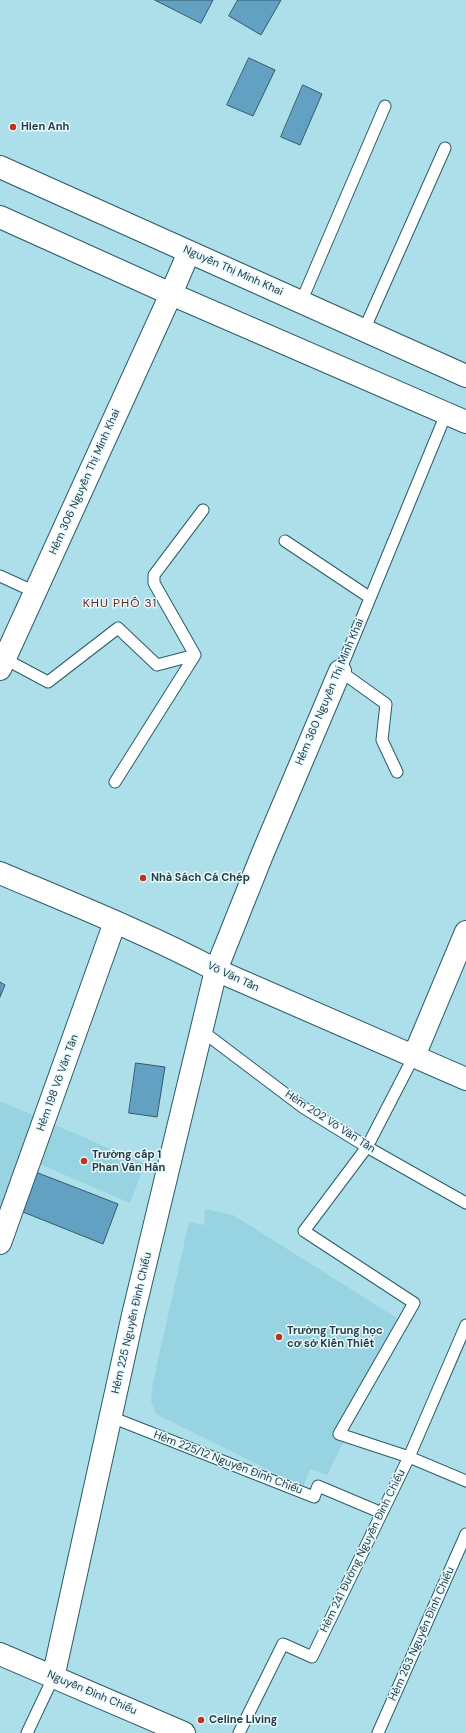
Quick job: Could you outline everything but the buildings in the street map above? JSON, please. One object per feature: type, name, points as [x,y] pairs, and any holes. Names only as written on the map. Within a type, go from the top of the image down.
[{"type":"street","name":"Nguyễn Thị Minh Khai","points":[[0,167],[466,376]]},
{"type":"street","points":[[0,217],[170,294],[466,422]]},
{"type":"street","name":"Hẻm 306 Nguyễn Thị Minh Khai","points":[[2,664],[189,252]]},
{"type":"street","name":"Hẻm 360 Nguyễn Thị Minh Khai","points":[[216,970],[262,855],[340,672]]},
{"type":"street","name":"Võ Văn Tần","points":[[0,873],[115,922],[180,951],[216,970],[466,1079]]},
{"type":"street","name":"Hẻm 198 Võ Văn Tần","points":[[0,1243],[115,922]]},
{"type":"street","points":[[414,1056],[466,932]]},
{"type":"street","name":"Hẻm 225 Nguyễn Ðình Chiểu","points":[[53,1678],[133,1314],[216,970]]},
{"type":"street","name":"Nguyễn Đình Chiểu","points":[[0,1654],[156,1727],[184,1733]]},
{"type":"lane","points":[[301,302],[385,106]]},
{"type":"lane","points":[[364,330],[445,148]]},
{"type":"lane","name":"Hẻm 360 Nguyễn Thị Minh Khai","points":[[340,672],[369,597],[446,414]]},
{"type":"lane","points":[[195,655],[154,583],[154,575],[203,510]]},
{"type":"lane","points":[[285,541],[369,597]]},
{"type":"lane","points":[[0,576],[35,592]]},
{"type":"lane","points":[[2,664],[48,682],[118,628],[157,665],[195,655]]},
{"type":"lane","points":[[115,782],[195,655]]},
{"type":"lane","points":[[340,672],[386,704],[382,740],[397,772]]},
{"type":"lane","name":"Hẻm 202 Võ Văn Tần","points":[[202,1031],[304,1108],[367,1147],[466,1203]]},
{"type":"lane","points":[[414,1056],[367,1147],[304,1231],[414,1303],[339,1434],[409,1457],[466,1482]]},
{"type":"lane","name":"Hẻm 241 Đường Nguyễn Đình Chiểu","points":[[239,1733],[283,1644],[312,1657],[409,1457],[466,1325]]},
{"type":"lane","name":"Hẻm 225/12 Nguyễn Ðình Chiểu","points":[[111,1417],[314,1497],[318,1486],[382,1513]]},
{"type":"lane","name":"Hẻm 263 Nguyễn Ðình Chiểu","points":[[378,1733],[466,1534]]},
{"type":"lane","points":[[27,1733],[53,1678]]},
{"type":"shaded area","name":"Trường cấp 1 Phan Văn Hân","points":[[0,1101],[145,1164],[130,1203],[23,1157],[0,1221]]},
{"type":"shaded area","name":"Trường Trung học cơ sở Kiến Thiết","points":[[205,1209],[233,1215],[403,1322],[327,1475],[310,1469],[303,1487],[156,1414],[151,1401],[153,1382],[189,1222],[204,1225]]},
{"type":"place","name":"Hien Anh","points":[[13,127]]},
{"type":"place","name":"Nhà Sách Cá Chép","points":[[143,878]]},
{"type":"place","name":"Trường cấp 1 Phan Văn Hân","points":[[84,1161]]},
{"type":"place","name":"Trường Trung học cơ sở Kiến Thiết","points":[[279,1337]]},
{"type":"place","name":"Celine Living","points":[[201,1720]]},
{"type":"district","name":"KHU PHỐ 31","points":[[120,604]]}]
